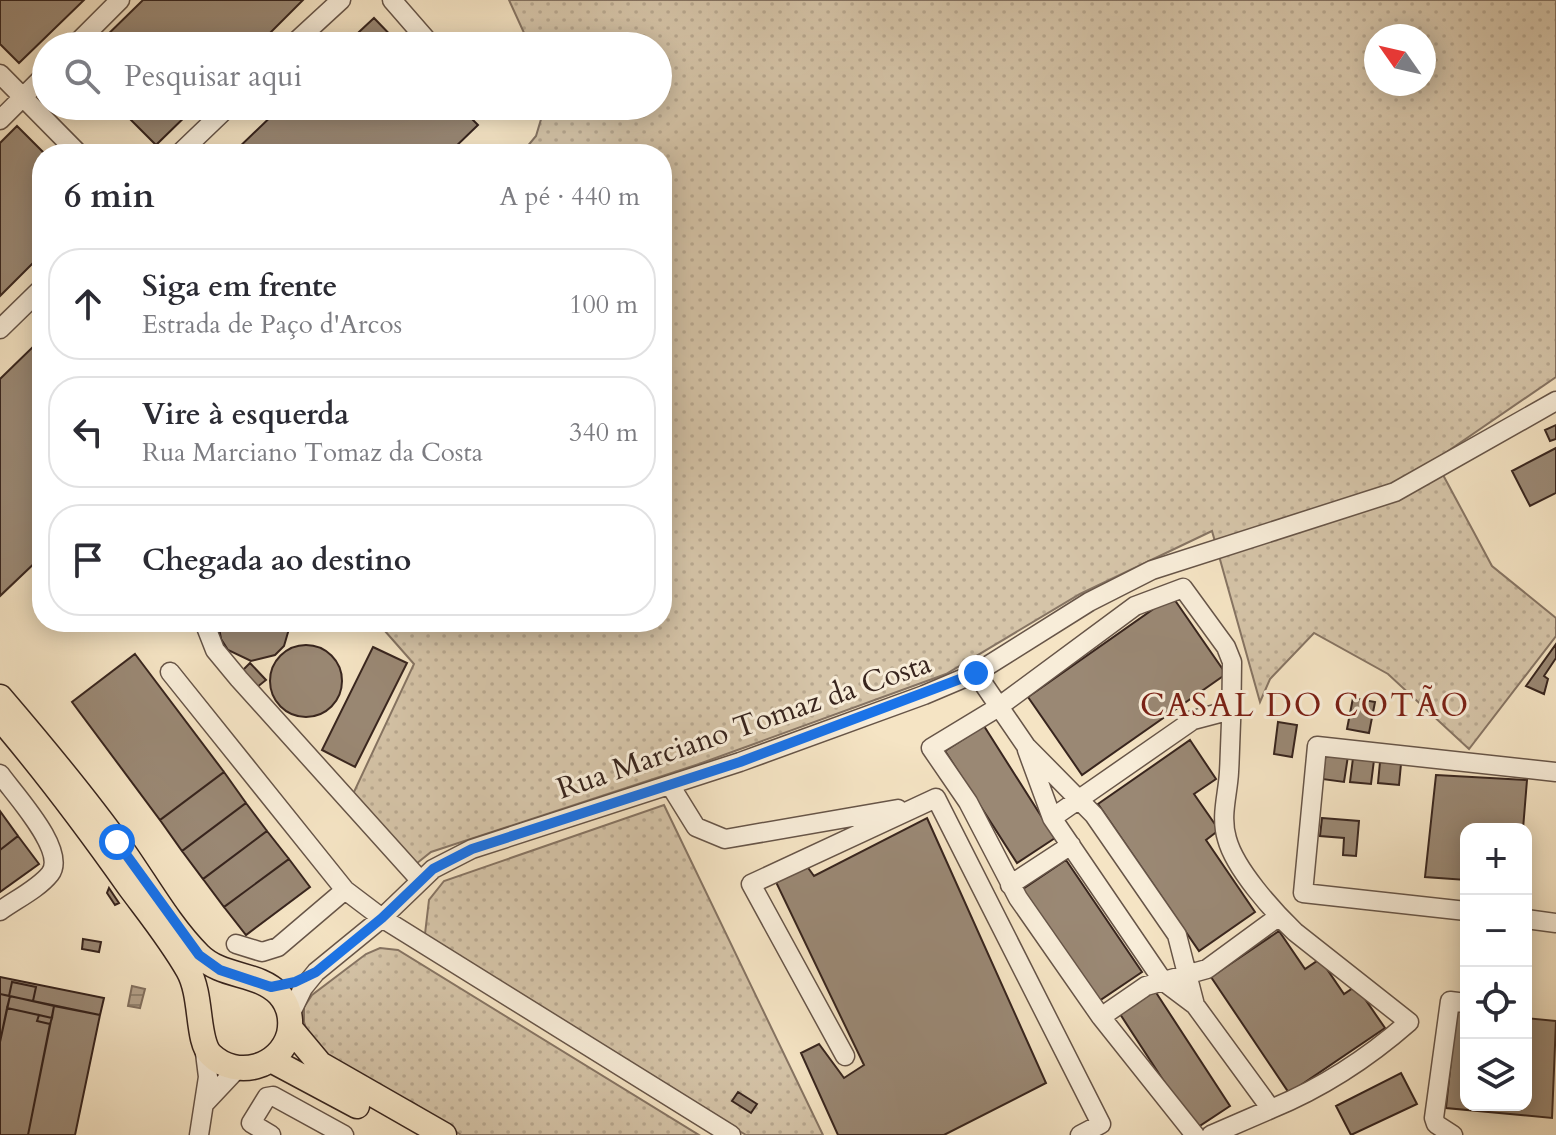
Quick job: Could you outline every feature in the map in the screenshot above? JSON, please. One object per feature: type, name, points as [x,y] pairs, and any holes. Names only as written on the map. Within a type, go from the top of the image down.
[{"type":"main road","points":[[0,697],[66,774],[199,955],[220,970],[271,987],[281,996],[290,1021],[320,1064],[444,1135]]},
{"type":"main road","points":[[0,718],[70,803],[172,945],[191,976],[201,1016],[204,1045],[221,1062],[238,1068],[261,1066],[280,1052],[290,1021]]},
{"type":"main road","points":[[201,1016],[204,1006],[217,989],[246,979]]},
{"type":"main road","points":[[271,1060],[410,1135]]},
{"type":"street","points":[[88,32],[120,0]]},
{"type":"street","points":[[306,32],[341,0]]},
{"type":"street","points":[[392,0],[420,32]]},
{"type":"street","points":[[0,74],[32,106]]},
{"type":"street","points":[[0,120],[32,88]]},
{"type":"street","points":[[46,120],[69,144]]},
{"type":"street","points":[[189,144],[214,120]]},
{"type":"street","points":[[0,329],[32,298]]},
{"type":"street","name":"Rua Marciano Tomaz da Costa","points":[[271,987],[295,982],[316,972],[382,918],[420,880],[472,849],[819,734],[976,673],[1089,602],[1152,570],[1245,538],[1375,501],[1425,477],[1556,401]]},
{"type":"street","points":[[1195,1135],[1101,1017],[1010,885],[968,802],[931,748],[997,708],[1135,606],[1183,588],[1226,647],[1232,662],[1229,775],[1224,816],[1227,839],[1235,858],[1278,917],[1409,1022],[1376,1051],[1296,1099],[1211,1135]]},
{"type":"street","points":[[208,632],[215,650],[239,679],[420,880]]},
{"type":"street","points":[[170,672],[345,890],[382,918],[731,1135]]},
{"type":"street","points":[[976,673],[997,708],[1026,746],[1080,798],[1177,935],[1195,1005]]},
{"type":"street","points":[[1052,818],[1193,720],[1231,710]]},
{"type":"street","points":[[1026,746],[1052,818],[1163,981],[1195,1005],[1271,1109]]},
{"type":"street","points":[[1460,910],[1303,893],[1317,746],[1556,772]]},
{"type":"street","points":[[0,774],[51,845],[55,862],[47,877],[0,911]]},
{"type":"street","points":[[670,785],[696,827],[725,839],[898,809],[914,810]]},
{"type":"street","points":[[845,1056],[751,884],[936,798],[1101,1124],[1080,1135]]},
{"type":"street","points":[[1010,885],[1071,845]]},
{"type":"street","points":[[236,944],[262,952],[278,947],[345,890]]},
{"type":"street","points":[[1101,1017],[1146,986],[1207,969],[1278,917]]},
{"type":"street","points":[[1532,920],[1556,923]]},
{"type":"street","name":"Rua Marciano Tomaz da Costa","points":[[290,1021],[316,972]]},
{"type":"street","points":[[1453,1135],[1436,1124],[1434,1118],[1450,1001],[1460,1002]]},
{"type":"street","points":[[199,1135],[206,1102],[204,1045]]},
{"type":"street","points":[[206,1102],[238,1068]]},
{"type":"street","points":[[271,1135],[251,1123],[267,1097],[273,1096],[344,1135]]},
{"type":"shaded area","points":[[509,0],[1556,0],[1556,377],[1435,460],[1492,566],[1556,618],[1556,636],[1469,749],[1388,674],[1314,633],[1270,679],[1260,702],[1212,531],[1080,594],[946,674],[699,764],[431,852],[416,864],[353,794],[414,664],[386,632],[672,632],[672,144],[529,144],[536,136],[541,120],[672,120],[672,32],[524,32]]},
{"type":"shaded area","points":[[664,805],[823,1135],[746,1135],[437,947],[425,934],[429,900],[444,881]]},
{"type":"shaded area","points":[[380,948],[398,950],[699,1135],[461,1135],[412,1102],[384,1092],[323,1056],[310,1040],[304,1022],[304,1007],[312,995],[366,954]]},
{"type":"shaded area","points":[[132,986],[145,989],[140,1008],[128,1006]]},
{"type":"building","points":[[0,0],[84,0],[51,32],[32,32],[32,50],[19,63],[0,44]]},
{"type":"building","points":[[143,0],[303,0],[271,32],[110,32]]},
{"type":"building","points":[[374,18],[388,32],[359,32]]},
{"type":"building","points":[[131,120],[182,120],[157,144]]},
{"type":"building","points":[[267,120],[473,120],[478,125],[458,144],[242,144]]},
{"type":"building","points":[[17,126],[35,144],[32,144],[32,264],[0,296],[0,143]]},
{"type":"building","points":[[32,348],[32,566],[0,596],[0,379]]},
{"type":"building","points":[[1556,425],[1556,439],[1550,441],[1545,430]]},
{"type":"building","points":[[1556,448],[1556,493],[1530,506],[1512,471]]},
{"type":"building","points":[[1172,596],[1226,674],[1082,775],[1028,697]]},
{"type":"building","points":[[220,632],[288,632],[284,646],[275,655],[251,661],[228,650]]},
{"type":"building","points":[[1556,644],[1556,658],[1544,676],[1548,679],[1544,694],[1526,686]]},
{"type":"building","points":[[306,645],[326,651],[336,661],[342,681],[336,701],[326,711],[306,717],[286,711],[276,701],[270,681],[276,661],[286,651]]},
{"type":"building","points":[[373,647],[407,663],[355,767],[322,750]]},
{"type":"building","points":[[135,654],[224,772],[160,820],[72,702]]},
{"type":"building","points":[[250,663],[266,680],[256,688],[241,672]]},
{"type":"building","points":[[1353,698],[1375,702],[1369,733],[1347,729]]},
{"type":"building","points":[[1278,722],[1297,725],[1292,757],[1274,754]]},
{"type":"building","points":[[984,726],[1055,838],[1017,863],[945,751]]},
{"type":"building","points":[[1190,740],[1216,779],[1194,794],[1219,830],[1206,840],[1255,912],[1199,951],[1098,804]]},
{"type":"building","points":[[1326,753],[1348,756],[1344,782],[1322,779]]},
{"type":"building","points":[[1353,758],[1374,760],[1371,784],[1350,782]]},
{"type":"building","points":[[1380,762],[1401,764],[1399,785],[1378,783]]},
{"type":"building","points":[[224,772],[246,803],[182,851],[160,820]]},
{"type":"building","points":[[1436,775],[1527,780],[1523,823],[1460,823],[1460,880],[1425,877]]},
{"type":"building","points":[[246,803],[267,831],[203,879],[182,851]]},
{"type":"building","points":[[0,811],[18,836],[0,850]]},
{"type":"building","points":[[927,818],[1046,1083],[944,1135],[838,1135],[801,1053],[819,1044],[844,1078],[864,1065],[775,880],[806,865],[814,876]]},
{"type":"building","points":[[1322,818],[1359,821],[1356,856],[1343,855],[1344,838],[1320,836]]},
{"type":"building","points":[[267,831],[289,859],[224,907],[203,879]]},
{"type":"building","points":[[18,836],[39,864],[0,892],[0,850]]},
{"type":"building","points":[[289,859],[310,887],[246,935],[224,907]]},
{"type":"building","points":[[1066,860],[1142,972],[1096,1003],[1020,891]]},
{"type":"building","points":[[109,888],[119,903],[115,905],[107,893]]},
{"type":"building","points":[[1279,931],[1305,969],[1320,959],[1344,994],[1356,986],[1385,1028],[1289,1093],[1211,977]]},
{"type":"building","points":[[83,939],[101,942],[99,952],[82,949]]},
{"type":"building","points":[[0,977],[104,998],[100,1015],[33,1001],[36,987],[12,982],[9,996],[0,994]]},
{"type":"building","points":[[12,982],[36,987],[33,1001],[9,996]]},
{"type":"building","points":[[1155,991],[1230,1106],[1195,1129],[1120,1014]]},
{"type":"building","points":[[0,994],[10,996],[0,1042]]},
{"type":"building","points":[[10,996],[54,1006],[52,1018],[7,1008]]},
{"type":"building","points":[[54,1006],[100,1015],[75,1135],[28,1135]]},
{"type":"building","points":[[7,1008],[39,1015],[37,1021],[50,1024],[28,1135],[0,1135],[0,1042]]},
{"type":"building","points":[[1456,1011],[1460,1011],[1460,1109],[1446,1108]]},
{"type":"building","points":[[39,1015],[52,1018],[50,1024],[37,1021]]},
{"type":"building","points":[[1532,1019],[1556,1021],[1552,1118],[1478,1111],[1532,1111]]},
{"type":"building","points":[[1401,1073],[1417,1104],[1351,1135],[1336,1106]]},
{"type":"building","points":[[738,1092],[757,1104],[751,1113],[732,1101]]},
{"type":"district","name":"CASAL DO COTÃO","points":[[1305,706]]},
{"type":"route","points":[[117,842],[199,955],[232,975],[271,987],[282,985],[316,972],[382,918],[433,869],[472,849],[740,762],[976,673]]}]
